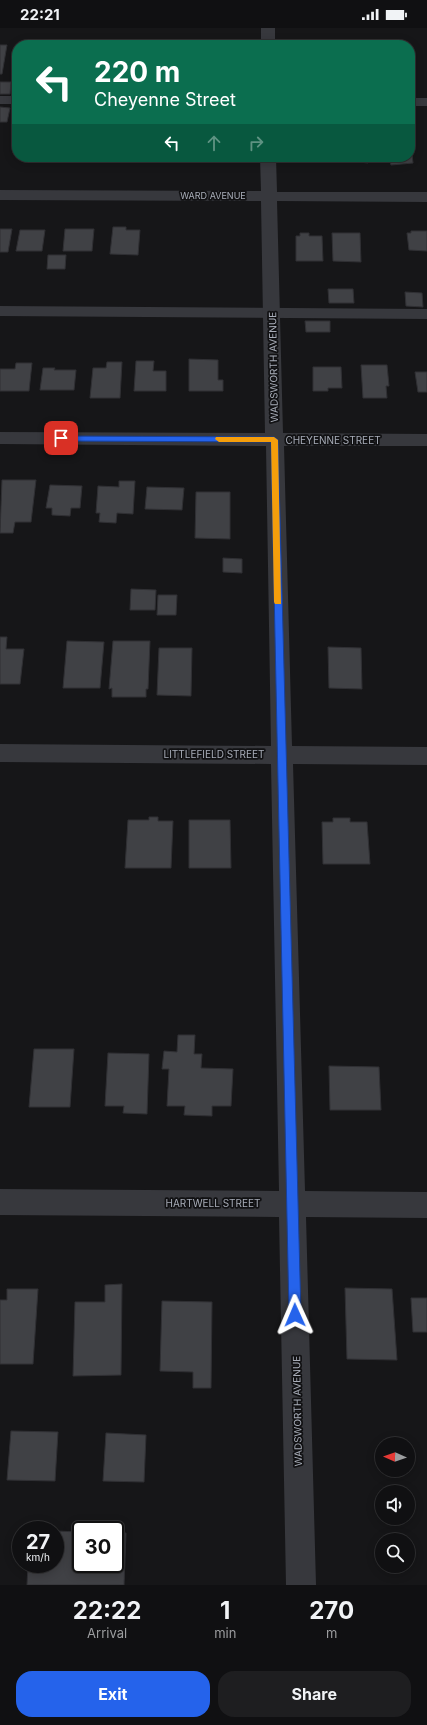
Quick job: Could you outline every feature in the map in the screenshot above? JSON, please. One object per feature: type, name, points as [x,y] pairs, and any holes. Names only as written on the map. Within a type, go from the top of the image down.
[{"type":"street","points":[[268,28],[268,40]]},
{"type":"street","name":"WADSWORTH AVENUE","points":[[268,162],[301,1585]]},
{"type":"street","name":"WARD AVENUE","points":[[0,195],[427,197]]},
{"type":"street","name":"CHEYENNE STREET","points":[[0,438],[427,440]]},
{"type":"street","name":"LITTLEFIELD STREET","points":[[0,753],[427,756]]},
{"type":"street","name":"HARTWELL STREET","points":[[0,1202],[427,1205]]},
{"type":"lane","points":[[0,100],[12,100]]},
{"type":"lane","points":[[415,102],[427,102]]},
{"type":"lane","points":[[0,311],[427,314]]},
{"type":"building","points":[[0,45],[7,45],[2,74],[0,74]]},
{"type":"building","points":[[0,82],[11,82],[10,94],[0,94]]},
{"type":"building","points":[[0,107],[10,108],[7,122],[0,122]]},
{"type":"building","points":[[390,162],[413,163],[391,165]]},
{"type":"building","points":[[113,227],[126,227],[126,230],[140,230],[138,255],[110,254]]},
{"type":"building","points":[[0,229],[12,229],[8,252],[0,252]]},
{"type":"building","points":[[65,229],[94,229],[92,251],[63,251]]},
{"type":"building","points":[[20,230],[45,230],[42,251],[16,251]]},
{"type":"building","points":[[411,231],[427,231],[427,251],[409,250],[407,233],[411,233]]},
{"type":"building","points":[[300,233],[309,233],[309,236],[322,236],[323,261],[296,261],[296,236],[300,236]]},
{"type":"building","points":[[332,233],[360,233],[361,262],[333,261]]},
{"type":"building","points":[[48,255],[66,255],[65,269],[47,269]]},
{"type":"building","points":[[328,289],[353,289],[354,303],[329,303]]},
{"type":"building","points":[[405,292],[422,293],[423,307],[406,306]]},
{"type":"building","points":[[305,321],[330,321],[330,332],[306,332]]},
{"type":"building","points":[[189,359],[218,360],[218,380],[223,380],[223,391],[189,391]]},
{"type":"building","points":[[136,361],[154,361],[153,371],[166,371],[166,391],[134,391]]},
{"type":"building","points":[[107,362],[122,362],[120,398],[90,398],[93,368],[106,368]]},
{"type":"building","points":[[16,363],[32,363],[29,391],[0,391],[0,369],[15,369]]},
{"type":"building","points":[[361,365],[387,365],[389,386],[386,386],[387,398],[363,398]]},
{"type":"building","points":[[313,367],[341,367],[342,388],[328,388],[328,391],[313,391]]},
{"type":"building","points":[[43,368],[55,368],[54,370],[76,370],[74,390],[40,390]]},
{"type":"building","points":[[415,372],[427,372],[427,392],[418,392]]},
{"type":"building","points":[[2,480],[36,480],[31,522],[15,522],[13,533],[0,533]]},
{"type":"building","points":[[119,481],[135,481],[133,514],[117,513],[116,523],[99,522],[100,513],[96,513],[98,486],[119,487]]},
{"type":"building","points":[[50,485],[82,486],[80,508],[71,508],[70,516],[52,515],[52,508],[46,508]]},
{"type":"building","points":[[147,487],[184,488],[182,510],[145,509]]},
{"type":"building","points":[[196,492],[230,492],[230,539],[195,538]]},
{"type":"building","points":[[223,558],[242,559],[242,573],[223,572]]},
{"type":"building","points":[[131,589],[156,590],[155,610],[130,610]]},
{"type":"building","points":[[158,595],[177,595],[176,615],[157,615]]},
{"type":"building","points":[[0,637],[7,637],[6,649],[24,649],[20,684],[0,684]]},
{"type":"building","points":[[67,641],[104,642],[100,688],[63,688]]},
{"type":"building","points":[[113,641],[150,641],[148,689],[146,689],[146,697],[112,697],[112,688],[109,689]]},
{"type":"building","points":[[328,647],[361,648],[362,689],[329,688]]},
{"type":"building","points":[[159,648],[192,648],[191,696],[157,695]]},
{"type":"building","points":[[149,817],[158,817],[158,821],[173,821],[171,868],[125,868],[128,820],[149,820]]},
{"type":"building","points":[[333,818],[350,818],[350,822],[367,822],[370,864],[323,864],[322,822],[333,822]]},
{"type":"building","points":[[189,820],[230,820],[231,868],[189,868]]},
{"type":"building","points":[[178,1035],[195,1035],[194,1054],[202,1054],[201,1068],[233,1069],[231,1106],[212,1106],[212,1116],[184,1115],[185,1106],[167,1106],[169,1069],[162,1069],[164,1051],[177,1052]]},
{"type":"building","points":[[34,1049],[74,1049],[70,1107],[29,1107]]},
{"type":"building","points":[[108,1053],[149,1054],[147,1114],[123,1113],[124,1106],[105,1106]]},
{"type":"building","points":[[329,1066],[379,1067],[381,1110],[330,1110]]},
{"type":"building","points":[[122,1284],[121,1375],[73,1376],[75,1302],[105,1302],[105,1285]]},
{"type":"building","points":[[345,1288],[392,1289],[397,1360],[347,1359]]},
{"type":"building","points":[[7,1289],[38,1289],[33,1364],[0,1364],[0,1300],[7,1300]]},
{"type":"building","points":[[411,1298],[427,1298],[427,1332],[413,1332]]},
{"type":"building","points":[[162,1301],[212,1302],[211,1388],[193,1388],[193,1372],[160,1371]]},
{"type":"building","points":[[11,1431],[58,1432],[55,1481],[7,1480]]},
{"type":"building","points":[[106,1433],[146,1435],[144,1482],[103,1481]]},
{"type":"building","points":[[64,1531],[72,1532],[72,1573],[124,1573],[124,1533],[126,1533],[124,1585],[27,1585],[28,1573],[64,1573]]},
{"type":"slow traffic","points":[[219,439],[274,440],[278,602]]},
{"type":"route","points":[[61,438],[274,440],[295,1315]]}]
